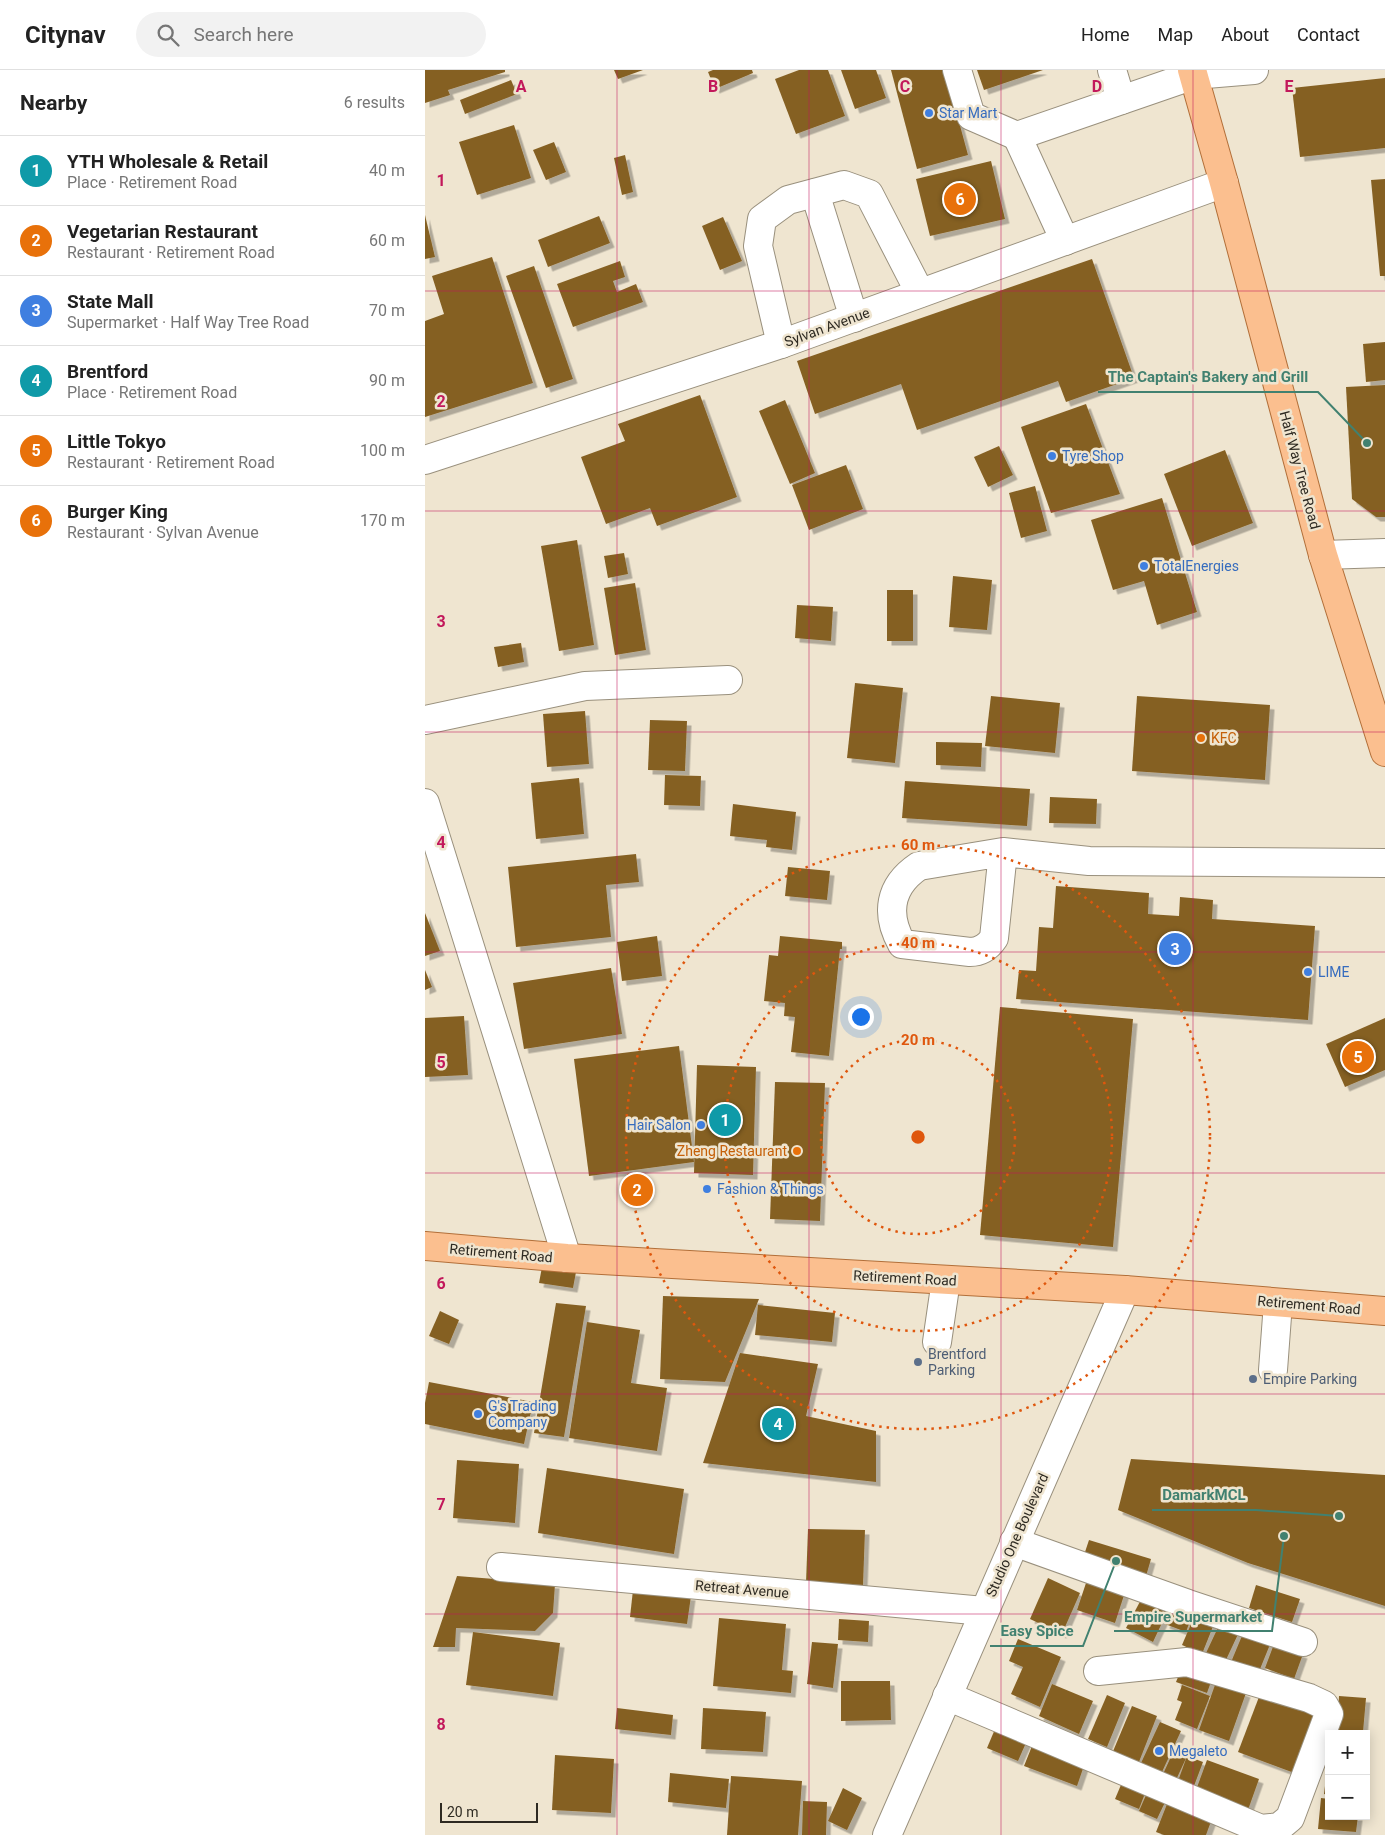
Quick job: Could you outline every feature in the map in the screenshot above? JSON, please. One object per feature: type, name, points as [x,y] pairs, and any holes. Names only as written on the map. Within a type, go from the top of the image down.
[{"type":"main road","name":"Half Way Tree Road","points":[[1193,73],[1323,555],[1385,752]]},
{"type":"main road","name":"Retirement Road","points":[[425,1246],[567,1258],[1125,1290],[1385,1311]]},
{"type":"street","points":[[957,70],[971,116],[1017,136],[1065,241]]},
{"type":"street","points":[[1112,70],[1121,100]]},
{"type":"street","points":[[1017,136],[1193,73],[1254,70]]},
{"type":"street","name":"Sylvan Avenue","points":[[425,460],[781,344],[1224,183]]},
{"type":"street","points":[[781,344],[758,246],[762,219],[788,200],[843,185],[869,194],[920,293]]},
{"type":"street","points":[[815,193],[854,318]]},
{"type":"street","points":[[1323,555],[1385,553]]},
{"type":"street","points":[[425,720],[585,686],[728,680]]},
{"type":"street","points":[[425,803],[567,1258]]},
{"type":"street","points":[[1003,852],[994,938],[988,946],[979,951],[970,952],[902,944],[894,929],[891,913],[896,890],[909,873],[919,866],[1003,852],[1089,861],[1385,863]]},
{"type":"street","points":[[937,1342],[947,1280]]},
{"type":"street","name":"Studio One Boulevard","points":[[887,1835],[1125,1290]]},
{"type":"street","points":[[1273,1370],[1278,1303]]},
{"type":"street","points":[[1014,1542],[1303,1642]]},
{"type":"street","name":"Retreat Avenue","points":[[501,1568],[984,1612]]},
{"type":"street","points":[[947,1696],[1261,1829],[1279,1827],[1290,1818],[1329,1714],[1324,1705],[1309,1698],[1187,1662],[1098,1671]]},
{"type":"building","points":[[425,70],[505,70],[505,72],[448,90],[450,95],[425,103]]},
{"type":"building","points":[[614,70],[643,70],[618,79]]},
{"type":"building","points":[[713,70],[752,70],[753,73],[715,89],[708,72]]},
{"type":"building","points":[[799,70],[828,70],[845,116],[796,134],[775,79]]},
{"type":"building","points":[[841,70],[876,70],[886,98],[855,109]]},
{"type":"building","name":"Star Mart","points":[[891,70],[945,70],[968,155],[917,169]]},
{"type":"building","points":[[977,70],[1043,70],[984,90]]},
{"type":"building","points":[[1385,78],[1385,148],[1300,157],[1292,88]]},
{"type":"building","points":[[511,80],[517,94],[465,114],[460,100]]},
{"type":"building","points":[[514,125],[531,178],[477,195],[459,142]]},
{"type":"building","points":[[554,142],[566,172],[546,180],[533,150]]},
{"type":"building","points":[[625,155],[633,192],[622,195],[614,158]]},
{"type":"building","points":[[991,161],[1005,219],[930,236],[916,179]]},
{"type":"building","points":[[1385,179],[1385,276],[1380,276],[1371,180]]},
{"type":"building","points":[[425,215],[435,257],[425,259]]},
{"type":"building","points":[[599,216],[610,243],[548,267],[538,240]]},
{"type":"building","points":[[723,217],[742,261],[720,270],[702,226]]},
{"type":"building","points":[[492,257],[533,383],[425,417],[425,321],[444,314],[432,276]]},
{"type":"building","points":[[1092,259],[1134,378],[1066,402],[1058,381],[917,430],[901,384],[815,414],[797,361]]},
{"type":"building","points":[[620,261],[625,277],[613,281],[617,292],[636,284],[643,302],[573,327],[557,284]]},
{"type":"building","points":[[534,266],[573,379],[546,388],[506,276]]},
{"type":"building","points":[[1385,342],[1385,380],[1366,382],[1363,344]]},
{"type":"building","points":[[1385,385],[1385,517],[1376,517],[1352,499],[1346,387]]},
{"type":"building","points":[[700,395],[737,497],[657,526],[650,508],[606,524],[581,457],[625,441],[618,424]]},
{"type":"building","points":[[785,400],[815,473],[790,484],[759,411]]},
{"type":"building","points":[[1086,404],[1120,494],[1051,513],[1021,427]]},
{"type":"building","points":[[999,446],[1013,475],[988,487],[974,457]]},
{"type":"building","name":"TotalEnergies","points":[[1225,450],[1253,523],[1192,546],[1164,474]]},
{"type":"building","points":[[846,465],[863,509],[809,530],[792,485]]},
{"type":"building","points":[[1035,486],[1047,531],[1021,538],[1009,493]]},
{"type":"building","name":"TotalEnergies","points":[[1162,498],[1197,612],[1157,625],[1144,581],[1113,590],[1091,520]]},
{"type":"building","points":[[577,540],[594,645],[559,651],[541,546]]},
{"type":"building","points":[[624,553],[628,574],[608,578],[604,556]]},
{"type":"building","points":[[953,576],[992,580],[987,630],[949,627]]},
{"type":"building","points":[[635,583],[646,650],[615,655],[604,588]]},
{"type":"building","points":[[887,590],[913,590],[913,641],[887,641]]},
{"type":"building","points":[[797,605],[833,607],[831,641],[795,638]]},
{"type":"building","points":[[521,643],[524,662],[498,667],[494,647]]},
{"type":"building","points":[[855,683],[903,688],[895,763],[847,758]]},
{"type":"building","points":[[991,696],[1060,703],[1055,753],[985,746]]},
{"type":"building","name":"KFC","points":[[1137,696],[1270,705],[1265,780],[1132,771]]},
{"type":"building","points":[[585,711],[589,764],[547,767],[543,714]]},
{"type":"building","points":[[650,720],[687,721],[685,771],[648,770]]},
{"type":"building","points":[[936,742],[982,743],[981,767],[936,765]]},
{"type":"building","points":[[665,775],[701,776],[700,806],[664,805]]},
{"type":"building","points":[[579,778],[584,834],[536,839],[531,783]]},
{"type":"building","points":[[905,781],[1030,789],[1027,826],[902,818]]},
{"type":"building","points":[[1050,797],[1097,799],[1096,824],[1049,823]]},
{"type":"building","points":[[733,804],[796,812],[792,850],[766,847],[767,840],[730,836]]},
{"type":"building","points":[[636,854],[639,882],[606,885],[611,937],[516,947],[508,867]]},
{"type":"building","points":[[788,867],[830,871],[827,900],[785,896]]},
{"type":"building","points":[[1056,886],[1149,893],[1148,914],[1179,916],[1180,897],[1213,900],[1212,919],[1315,926],[1308,1020],[1016,999],[1019,970],[1036,971],[1039,927],[1053,928]]},
{"type":"building","points":[[425,913],[440,951],[425,956]]},
{"type":"building","points":[[657,936],[662,976],[622,981],[617,942]]},
{"type":"building","points":[[780,936],[842,942],[829,1056],[791,1052],[795,1017],[784,1016],[785,1003],[764,1001],[769,955],[778,956]]},
{"type":"building","points":[[611,968],[622,1034],[524,1049],[513,983]]},
{"type":"building","points":[[425,970],[432,987],[425,990]]},
{"type":"building","points":[[1000,1007],[1133,1019],[1113,1247],[980,1235]]},
{"type":"building","points":[[464,1016],[468,1075],[425,1077],[425,1018]]},
{"type":"building","points":[[1385,1018],[1385,1070],[1345,1087],[1326,1044]]},
{"type":"building","points":[[679,1046],[694,1162],[589,1176],[574,1059]]},
{"type":"building","points":[[697,1065],[756,1067],[753,1175],[694,1173]]},
{"type":"building","name":"Zheng Restaurant","points":[[775,1082],[825,1083],[820,1221],[770,1219]]},
{"type":"building","points":[[542,1267],[576,1272],[573,1288],[539,1283]]},
{"type":"building","points":[[663,1296],[759,1299],[725,1382],[660,1379]]},
{"type":"building","points":[[556,1303],[586,1306],[564,1437],[534,1433]]},
{"type":"building","points":[[758,1305],[835,1313],[832,1342],[755,1335]]},
{"type":"building","points":[[440,1311],[459,1320],[449,1344],[429,1336]]},
{"type":"building","points":[[587,1322],[640,1330],[631,1383],[667,1388],[657,1451],[569,1438]]},
{"type":"building","points":[[740,1353],[818,1364],[806,1416],[876,1431],[876,1482],[703,1463]]},
{"type":"building","name":"G's Trading Company","points":[[429,1382],[533,1402],[524,1444],[425,1424],[425,1403]]},
{"type":"building","points":[[1131,1459],[1385,1475],[1385,1606],[1248,1563],[1118,1510]]},
{"type":"building","points":[[457,1460],[519,1464],[515,1523],[453,1518]]},
{"type":"building","points":[[547,1468],[684,1489],[674,1554],[538,1533]]},
{"type":"building","points":[[808,1529],[865,1530],[863,1585],[806,1583]]},
{"type":"building","points":[[1089,1540],[1151,1559],[1144,1583],[1081,1564]]},
{"type":"building","points":[[1089,1574],[1127,1586],[1115,1623],[1077,1610]]},
{"type":"building","points":[[457,1576],[555,1584],[553,1613],[535,1631],[456,1628],[455,1647],[433,1647]]},
{"type":"building","points":[[1048,1578],[1080,1593],[1062,1634],[1030,1619]]},
{"type":"building","points":[[1256,1585],[1300,1599],[1292,1622],[1249,1608]]},
{"type":"building","points":[[633,1590],[691,1596],[687,1624],[630,1617]]},
{"type":"building","points":[[1144,1594],[1170,1606],[1153,1642],[1126,1628]]},
{"type":"building","points":[[1173,1603],[1194,1610],[1186,1632],[1165,1624]]},
{"type":"building","points":[[1197,1610],[1216,1619],[1202,1654],[1182,1645]]},
{"type":"building","points":[[719,1618],[786,1624],[782,1670],[793,1671],[791,1693],[713,1686]]},
{"type":"building","points":[[839,1619],[869,1621],[868,1642],[838,1640]]},
{"type":"building","points":[[1221,1621],[1240,1630],[1225,1662],[1206,1653]]},
{"type":"building","points":[[1244,1631],[1271,1642],[1258,1674],[1231,1662]]},
{"type":"building","points":[[473,1632],[560,1643],[553,1696],[466,1685]]},
{"type":"building","points":[[1018,1639],[1061,1657],[1040,1707],[1011,1694],[1023,1667],[1009,1661]]},
{"type":"building","points":[[812,1642],[838,1644],[833,1688],[807,1684]]},
{"type":"building","points":[[1274,1644],[1303,1654],[1294,1679],[1265,1668]]},
{"type":"building","points":[[1182,1667],[1212,1679],[1207,1693],[1176,1682]]},
{"type":"building","points":[[841,1681],[890,1681],[891,1720],[841,1721]]},
{"type":"building","points":[[1216,1682],[1246,1693],[1229,1741],[1199,1730]]},
{"type":"building","points":[[1052,1684],[1093,1701],[1079,1734],[1039,1716]]},
{"type":"building","points":[[1182,1685],[1210,1696],[1197,1729],[1175,1720],[1182,1702],[1177,1700]]},
{"type":"building","points":[[1262,1689],[1321,1711],[1297,1774],[1238,1752]]},
{"type":"building","points":[[1107,1695],[1125,1703],[1107,1747],[1088,1739]]},
{"type":"building","points":[[1339,1696],[1366,1698],[1363,1730],[1337,1730]]},
{"type":"building","points":[[1132,1706],[1157,1716],[1137,1767],[1111,1756]]},
{"type":"building","points":[[617,1708],[673,1715],[671,1735],[615,1729]]},
{"type":"building","points":[[703,1708],[766,1712],[763,1752],[701,1749]]},
{"type":"building","points":[[998,1722],[1029,1736],[1018,1761],[987,1748]]},
{"type":"building","points":[[1160,1722],[1181,1731],[1162,1772],[1141,1763]]},
{"type":"building","points":[[1034,1741],[1086,1760],[1077,1786],[1024,1766]]},
{"type":"building","points":[[1175,1748],[1188,1754],[1176,1780],[1163,1774]]},
{"type":"building","points":[[555,1755],[614,1759],[611,1813],[552,1810]]},
{"type":"building","points":[[1187,1756],[1203,1762],[1194,1786],[1178,1781]]},
{"type":"building","points":[[1207,1760],[1259,1779],[1248,1810],[1196,1790]]},
{"type":"building","points":[[670,1773],[729,1779],[726,1808],[668,1802]]},
{"type":"building","points":[[1126,1773],[1149,1783],[1139,1809],[1115,1799]]},
{"type":"building","points":[[731,1776],[802,1781],[798,1835],[727,1835]]},
{"type":"building","points":[[1150,1786],[1169,1794],[1157,1819],[1139,1811]]},
{"type":"building","points":[[843,1788],[862,1798],[847,1830],[828,1821]]},
{"type":"building","points":[[1321,1798],[1325,1798],[1325,1820],[1358,1820],[1356,1832],[1318,1829]]},
{"type":"building","points":[[1169,1799],[1213,1816],[1206,1835],[1164,1835],[1156,1832]]},
{"type":"building","points":[[803,1801],[827,1802],[826,1835],[802,1835]]},
{"type":"place","name":"Star Mart","points":[[929,113]]},
{"type":"place","name":"Burger King","points":[[960,199]]},
{"type":"place","name":"The Captain's Bakery and Grill","points":[[1367,443]]},
{"type":"place","name":"Tyre Shop","points":[[1052,456]]},
{"type":"place","name":"TotalEnergies","points":[[1144,566]]},
{"type":"place","name":"KFC","points":[[1201,738]]},
{"type":"place","name":"State Mall","points":[[1175,949]]},
{"type":"place","name":"LIME","points":[[1308,972]]},
{"type":"place","name":"Little Tokyo","points":[[1358,1057]]},
{"type":"place","name":"YTH Wholesale & Retail","points":[[725,1120]]},
{"type":"place","name":"Hair Salon","points":[[701,1125]]},
{"type":"place","name":"Zheng Restaurant","points":[[797,1151]]},
{"type":"place","name":"Fashion & Things","points":[[707,1189]]},
{"type":"place","name":"Vegetarian Restaurant","points":[[637,1190]]},
{"type":"place","name":"Brentford Parking","points":[[918,1362]]},
{"type":"place","name":"Empire Parking","points":[[1253,1379]]},
{"type":"place","name":"G's Trading Company","points":[[478,1414]]},
{"type":"place","name":"Brentford","points":[[778,1424]]},
{"type":"place","name":"DamarkMCL","points":[[1339,1516]]},
{"type":"place","name":"Empire Supermarket","points":[[1284,1536]]},
{"type":"place","name":"Easy Spice","points":[[1116,1561]]},
{"type":"place","name":"Megaleto","points":[[1159,1751]]}]
